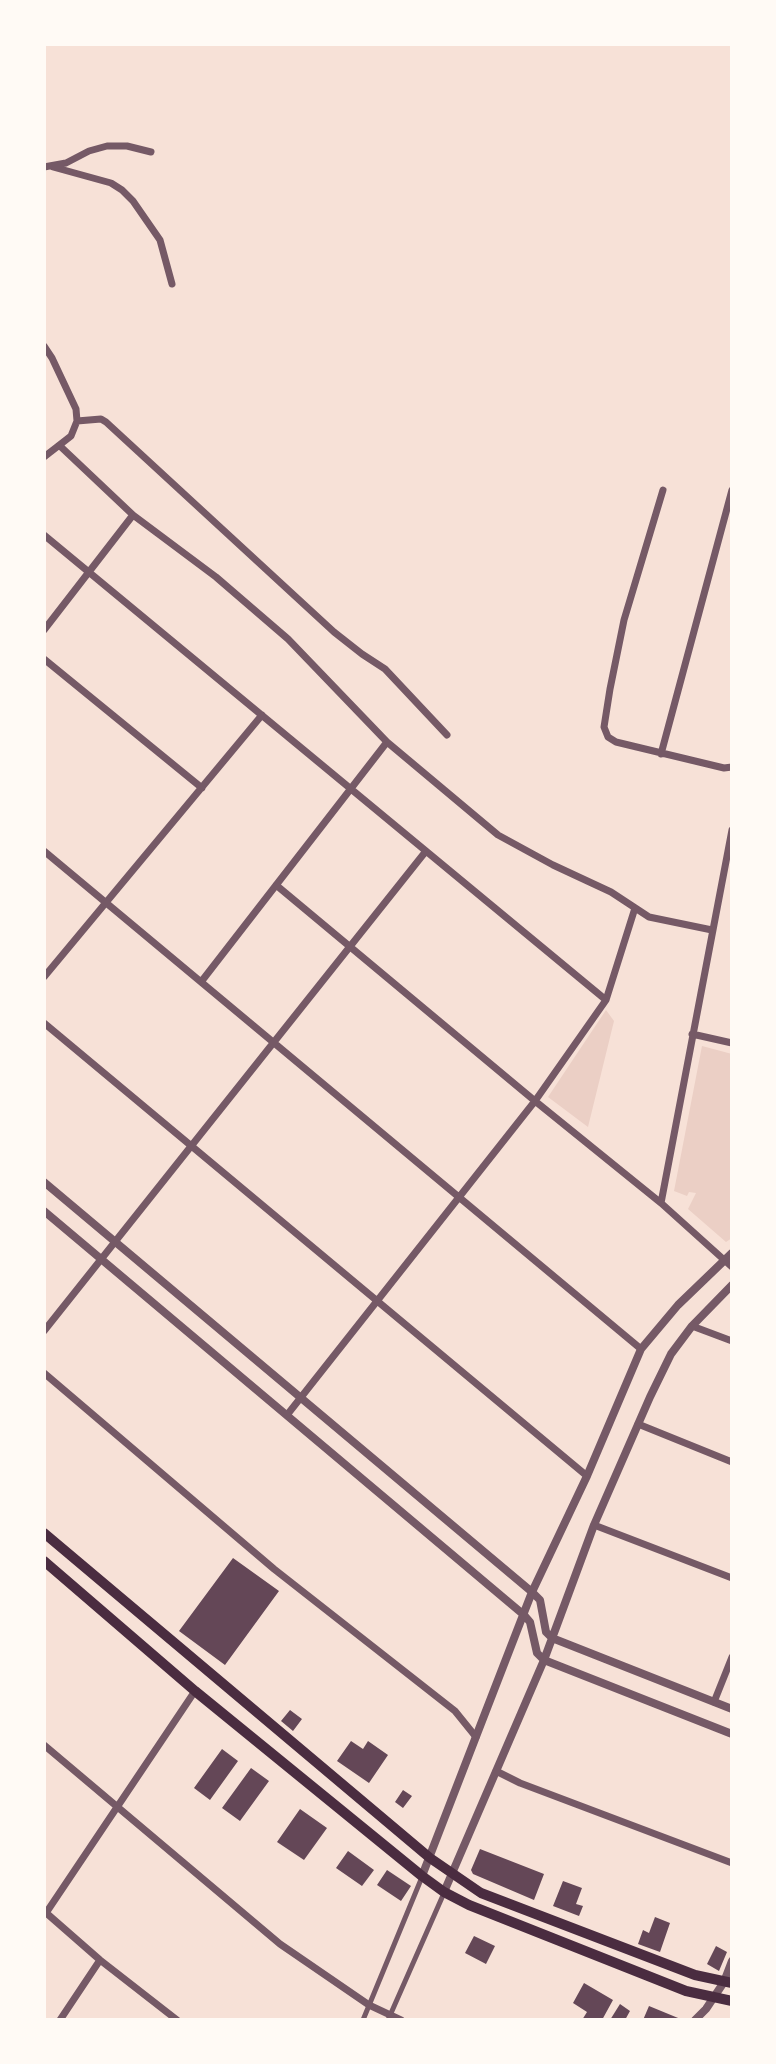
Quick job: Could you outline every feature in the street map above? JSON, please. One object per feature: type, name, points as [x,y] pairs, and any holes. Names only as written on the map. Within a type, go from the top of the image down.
[{"type":"main road","points":[[44,1533],[453,1875],[481,1893],[695,1975],[728,1983]]},
{"type":"main road","points":[[44,1561],[195,1691],[444,1892],[469,1905],[671,1986],[732,2001]]},
{"type":"street","points":[[53,167],[107,146],[127,146],[151,152]]},
{"type":"street","points":[[44,167],[111,183],[122,190],[160,240],[172,284]]},
{"type":"street","points":[[44,346],[76,409],[77,421],[71,436],[44,457]]},
{"type":"street","points":[[77,421],[101,419],[106,422],[334,632],[385,669],[447,735]]},
{"type":"street","points":[[60,446],[133,515],[216,577],[288,639],[387,742],[498,835],[611,892],[649,917],[712,930]]},
{"type":"street","points":[[663,490],[624,620],[604,727],[608,737],[616,742],[724,768],[732,767]]},
{"type":"street","points":[[661,754],[732,490]]},
{"type":"street","points":[[44,630],[133,515]]},
{"type":"street","points":[[44,535],[606,1000]]},
{"type":"street","points":[[44,659],[202,788]]},
{"type":"street","points":[[44,977],[262,715]]},
{"type":"street","points":[[201,982],[387,742]]},
{"type":"street","points":[[661,1203],[732,830]]},
{"type":"street","points":[[44,851],[641,1349]]},
{"type":"street","points":[[44,1331],[426,851]]},
{"type":"street","points":[[276,885],[661,1203],[732,1267]]},
{"type":"street","points":[[287,1415],[535,1101],[606,1000],[635,908]]},
{"type":"street","points":[[44,1023],[587,1476]]},
{"type":"street","points":[[692,1034],[732,1043]]},
{"type":"street","points":[[44,1182],[532,1592],[540,1600],[546,1632],[552,1638],[732,1709]]},
{"type":"street","points":[[44,1211],[524,1615],[530,1622],[537,1653],[544,1660],[732,1734]]},
{"type":"street","points":[[363,2020],[430,1858],[532,1592],[587,1476],[641,1349],[678,1305],[732,1253]]},
{"type":"street","points":[[389,2017],[544,1660],[594,1525],[638,1424],[671,1354],[692,1326],[732,1285]]},
{"type":"street","points":[[692,1326],[732,1341]]},
{"type":"street","points":[[44,1373],[274,1569],[455,1711],[476,1737]]},
{"type":"street","points":[[638,1424],[732,1462]]},
{"type":"street","points":[[594,1525],[732,1578]]},
{"type":"street","points":[[714,1702],[732,1657]]},
{"type":"street","points":[[177,2020],[45,1912],[195,1691]]},
{"type":"street","points":[[44,1745],[280,1944],[369,2005],[401,2020]]},
{"type":"street","points":[[496,1771],[520,1783],[732,1863]]},
{"type":"street","points":[[60,2020],[100,1960]]},
{"type":"street","points":[[695,2020],[728,1983],[732,1961]]},
{"type":"shaded area","points":[[606,1010],[614,1021],[588,1127],[548,1097]]},
{"type":"shaded area","points":[[702,1046],[732,1054],[732,1238],[726,1242],[688,1209],[696,1193],[689,1192],[687,1196],[674,1191]]},
{"type":"building","points":[[233,1558],[279,1591],[225,1665],[179,1631]]},
{"type":"building","points":[[290,1710],[302,1719],[293,1731],[281,1721]]},
{"type":"building","points":[[351,1741],[363,1749],[368,1741],[388,1755],[369,1783],[337,1761]]},
{"type":"building","points":[[222,1749],[238,1761],[210,1800],[194,1788]]},
{"type":"building","points":[[251,1768],[269,1781],[240,1821],[222,1808]]},
{"type":"building","points":[[403,1790],[412,1796],[403,1808],[395,1802]]},
{"type":"building","points":[[300,1809],[327,1828],[304,1860],[277,1842]]},
{"type":"building","points":[[480,1849],[544,1874],[534,1900],[473,1874],[471,1870]]},
{"type":"building","points":[[348,1851],[374,1870],[362,1886],[336,1868]]},
{"type":"building","points":[[387,1870],[411,1886],[401,1901],[377,1885]]},
{"type":"building","points":[[563,1881],[582,1888],[576,1904],[583,1906],[579,1916],[553,1906]]},
{"type":"building","points":[[655,1917],[670,1923],[660,1952],[638,1944],[643,1930],[649,1933]]},
{"type":"building","points":[[474,1936],[495,1946],[486,1964],[465,1953]]},
{"type":"building","points":[[716,1946],[727,1952],[719,1971],[707,1964]]},
{"type":"building","points":[[584,1983],[613,2000],[602,2020],[582,2020],[587,2012],[573,2003]]},
{"type":"building","points":[[620,2004],[630,2011],[625,2020],[610,2020]]},
{"type":"building","points":[[649,2006],[683,2020],[643,2020]]}]
